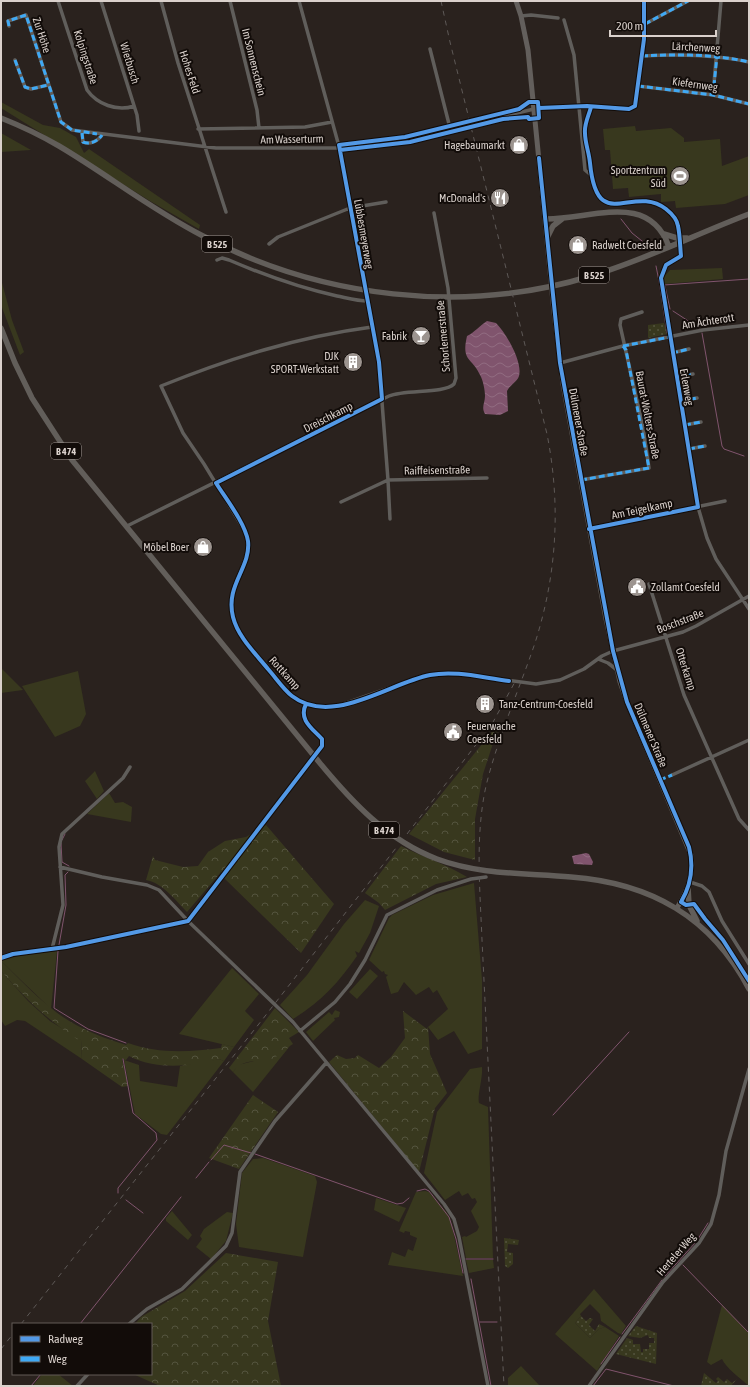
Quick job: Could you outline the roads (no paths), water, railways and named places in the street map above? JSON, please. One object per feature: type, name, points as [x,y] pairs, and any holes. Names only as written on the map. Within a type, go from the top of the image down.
[{"type":"main road","name":"B 525","points":[[1,118],[57,145],[166,216],[219,245],[286,272],[377,292],[437,296],[464,296],[497,294],[563,284],[610,270],[749,214]]},
{"type":"main road","points":[[545,219],[634,212],[652,220],[664,233],[669,247]]},
{"type":"main road","points":[[546,238],[553,226],[564,218]]},
{"type":"main road","points":[[664,233],[677,238],[692,237]]},
{"type":"main road","name":"B 474","points":[[1,328],[20,374],[45,420],[72,460],[319,762],[356,805],[390,834],[436,858],[470,868],[492,872],[570,877],[617,883],[655,896],[677,908],[698,923],[719,943],[737,967],[749,989]]},
{"type":"main road","points":[[689,885],[689,905],[698,923]]},
{"type":"street","name":"Kolpingstraße","points":[[58,1],[87,90],[96,100],[113,107],[123,108],[134,106]]},
{"type":"street","name":"Wietbusch","points":[[101,1],[134,106],[138,131]]},
{"type":"street","name":"Hohes Feld","points":[[162,1],[170,39],[205,148]]},
{"type":"street","name":"Im Sonnenschein","points":[[230,1],[257,110],[259,128]]},
{"type":"street","name":"Lübbesmeyerweg","points":[[299,1],[339,147],[372,327]]},
{"type":"street","name":"Dülmener Straße","points":[[516,1],[521,16],[528,50],[546,238],[560,363],[589,529],[613,652],[627,702],[689,847],[692,864],[689,885],[677,908]]},
{"type":"street","points":[[638,86],[642,56],[644,1]]},
{"type":"street","points":[[644,24],[688,1]]},
{"type":"street","points":[[713,95],[721,1]]},
{"type":"street","name":"Zur Höhe","points":[[9,26],[8,21],[26,15],[61,122],[68,129],[82,133],[97,134]]},
{"type":"street","points":[[521,16],[531,15],[558,18]]},
{"type":"street","points":[[564,20],[574,55],[585,170],[592,176]]},
{"type":"street","points":[[430,49],[450,128]]},
{"type":"street","name":"Lärchenweg","points":[[642,56],[677,54],[717,56],[749,62]]},
{"type":"street","points":[[15,60],[25,87],[31,89],[48,85]]},
{"type":"street","name":"Am Wasserturm","points":[[97,134],[205,148],[339,147],[405,140],[534,109],[580,106],[629,109],[635,106],[638,86]]},
{"type":"street","name":"Kiefernweg","points":[[638,86],[713,95],[749,104]]},
{"type":"street","points":[[198,129],[305,127],[332,122]]},
{"type":"street","name":"Zur Höhe","points":[[82,133],[83,142],[86,143],[94,142],[102,135]]},
{"type":"street","points":[[205,148],[226,212]]},
{"type":"street","name":"Lübbesmeyerweg","points":[[269,244],[278,237],[350,208],[386,202]]},
{"type":"street","name":"Schorlemerstraße","points":[[382,399],[401,392],[446,388],[452,386],[455,381],[448,288],[434,213]]},
{"type":"street","points":[[217,260],[222,258],[229,260],[311,290],[358,300],[368,300]]},
{"type":"street","name":"Erlenweg","points":[[664,269],[661,278],[698,507],[707,538],[716,559],[749,609]]},
{"type":"street","points":[[623,346],[620,325],[621,318],[642,312]]},
{"type":"street","name":"Am Ächterott","points":[[560,363],[623,346],[702,330],[749,325]]},
{"type":"street","points":[[216,483],[183,433],[161,386],[236,357],[333,332],[372,327],[379,363],[382,399]]},
{"type":"street","name":"Baurat-Wolters-Straße","points":[[581,480],[649,468],[627,356],[623,346]]},
{"type":"street","points":[[672,353],[688,350]]},
{"type":"street","name":"Erlenweg","points":[[676,377],[693,374]]},
{"type":"street","name":"Erlenweg","points":[[681,401],[697,398]]},
{"type":"street","name":"Raiffeisenstraße","points":[[382,399],[390,518]]},
{"type":"street","name":"Dreischkamp","points":[[127,526],[382,399]]},
{"type":"street","points":[[685,425],[701,422]]},
{"type":"street","points":[[689,449],[705,446]]},
{"type":"street","name":"Raiffeisenstraße","points":[[341,502],[388,480],[487,478]]},
{"type":"street","name":"Rottkamp","points":[[216,483],[244,528],[248,540],[247,555],[232,592],[231,611],[235,626],[243,639],[287,691],[306,704],[325,708],[340,706],[415,679],[437,674],[461,674],[541,684],[560,680],[584,670],[598,659],[613,652]]},
{"type":"street","points":[[698,507],[725,501]]},
{"type":"street","name":"Am Teigelkamp","points":[[589,529],[698,507]]},
{"type":"street","name":"Otterkamp","points":[[648,584],[684,695],[739,820],[749,830]]},
{"type":"street","name":"Boschstraße","points":[[613,652],[666,637],[696,626],[749,596]]},
{"type":"street","points":[[598,659],[608,663],[617,670]]},
{"type":"street","points":[[1,958],[13,954],[52,949],[188,921],[322,746],[322,739],[306,722],[304,713],[306,704]]},
{"type":"street","points":[[672,775],[749,740]]},
{"type":"street","points":[[52,949],[63,905],[59,847],[65,829],[123,778],[130,767]]},
{"type":"street","points":[[60,867],[102,877],[147,884],[159,890],[188,921],[279,1008],[300,1031],[447,1207],[454,1219],[459,1237],[488,1386]]},
{"type":"street","points":[[300,1031],[335,1002],[350,984],[363,965],[387,915],[437,890],[471,879],[486,877]]},
{"type":"street","points":[[689,885],[702,886],[709,892],[722,921],[749,964]]},
{"type":"street","points":[[130,1323],[146,1309],[182,1289],[226,1246],[232,1233],[240,1172],[275,1121],[326,1063]]},
{"type":"street","name":"Herteler Weg","points":[[589,1386],[663,1282],[699,1243],[711,1224],[719,1195],[726,1151],[749,1069]]},
{"type":"street","points":[[77,1386],[87,1375]]},
{"type":"water","points":[[487,321],[496,323],[500,328],[513,348],[520,370],[518,378],[507,391],[508,411],[500,415],[485,414],[483,409],[485,396],[483,382],[477,369],[466,355],[465,351],[467,336]]},
{"type":"water","points":[[586,853],[589,854],[593,862],[592,865],[574,864],[572,856]]},
{"type":"waterway","points":[[621,219],[632,233],[647,245]]},
{"type":"waterway","points":[[656,266],[659,281]]},
{"type":"waterway","points":[[664,285],[749,279]]},
{"type":"waterway","points":[[659,281],[667,333]]},
{"type":"waterway","points":[[665,286],[670,309]]},
{"type":"waterway","points":[[673,311],[699,328]]},
{"type":"waterway","points":[[702,333],[722,446],[724,449],[744,456]]},
{"type":"waterway","points":[[62,840],[65,834]]},
{"type":"waterway","points":[[61,843],[62,862],[69,866]]},
{"type":"waterway","points":[[59,945],[66,905],[65,875],[68,872]]},
{"type":"waterway","points":[[58,951],[54,1008],[88,1029],[126,1043]]},
{"type":"waterway","points":[[553,1115],[629,1032]]},
{"type":"waterway","points":[[118,1193],[118,1188],[157,1140],[156,1133],[133,1113],[123,1059]]},
{"type":"waterway","points":[[211,1160],[224,1145],[251,1153]]},
{"type":"waterway","points":[[255,1154],[397,1204],[403,1203],[409,1198]]},
{"type":"waterway","points":[[196,1178],[209,1162]]},
{"type":"waterway","points":[[417,1191],[425,1189],[429,1191],[449,1217],[456,1239],[463,1273]]},
{"type":"waterway","points":[[81,1323],[181,1197]]},
{"type":"waterway","points":[[126,1200],[143,1213]]},
{"type":"waterway","points":[[665,1276],[696,1242],[708,1223]]},
{"type":"waterway","points":[[466,1259],[493,1259]]},
{"type":"waterway","points":[[683,1265],[749,1333]]},
{"type":"waterway","points":[[471,1279],[491,1386]]},
{"type":"waterway","points":[[622,1334],[662,1280]]},
{"type":"waterway","points":[[480,1322],[497,1322]]},
{"type":"waterway","points":[[601,1364],[620,1337]]},
{"type":"waterway","points":[[593,1386],[606,1369],[674,1386]]},
{"type":"waterway","points":[[31,1386],[40,1375]]},
{"type":"railway","points":[[441,1],[547,434],[554,487],[554,539],[548,591],[535,643],[491,768],[486,786],[480,824],[480,901],[504,1386]]},
{"type":"railway","points":[[407,834],[492,724],[516,680]]},
{"type":"railway","points":[[22,1323],[396,848]]},
{"type":"railway","points":[[1,1349],[12,1335]]},
{"type":"place","name":"Hagebaumarkt","points":[[519,145]]},
{"type":"place","name":"Sportzentrum Süd","points":[[680,176]]},
{"type":"place","name":"McDonald's","points":[[500,198]]},
{"type":"place","name":"Radwelt Coesfeld","points":[[578,245]]},
{"type":"place","name":"Fabrik","points":[[421,336]]},
{"type":"place","name":"DJK SPORT-Werkstatt","points":[[353,362]]},
{"type":"place","name":"Möbel Boer","points":[[203,547]]},
{"type":"place","name":"Zollamt Coesfeld","points":[[637,587]]},
{"type":"place","name":"Tanz-Centrum-Coesfeld","points":[[485,704]]},
{"type":"place","name":"Feuerwache Coesfeld","points":[[453,732]]}]
